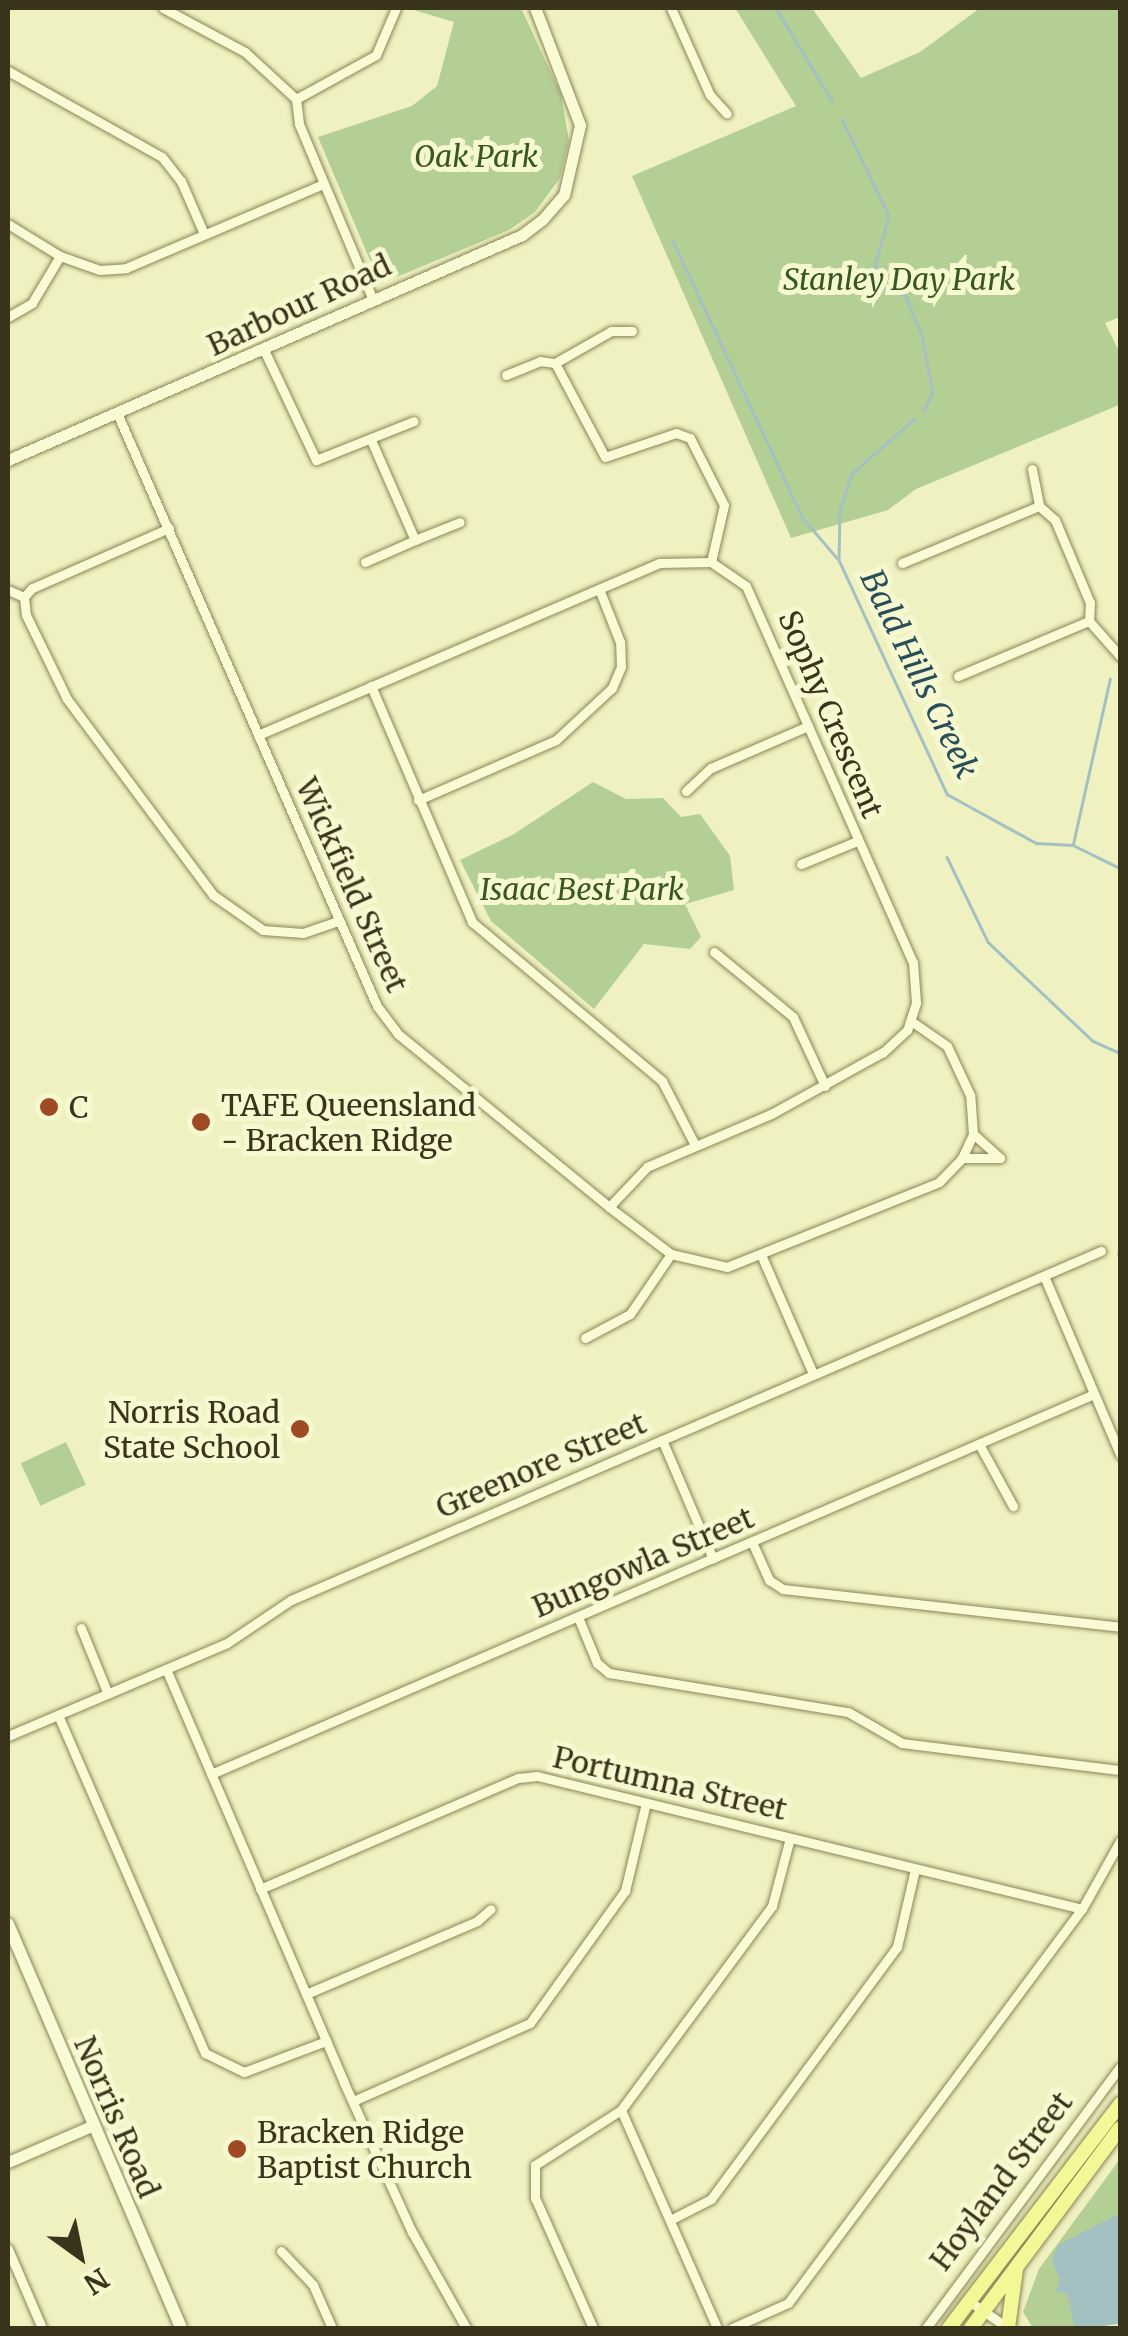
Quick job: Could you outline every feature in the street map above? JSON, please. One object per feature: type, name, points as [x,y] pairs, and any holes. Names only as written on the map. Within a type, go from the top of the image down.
[{"type":"main road","name":"Norris Road","points":[[8,1924],[181,2328]]},
{"type":"main road","name":"Hoyland Street","points":[[949,2328],[1120,2104]]},
{"type":"main road","points":[[971,2328],[1120,2128]]},
{"type":"main road","points":[[1008,2328],[1016,2268]]},
{"type":"street","points":[[163,8],[245,52],[296,99],[322,184],[372,298]]},
{"type":"street","points":[[296,99],[376,55],[396,8]]},
{"type":"street","name":"Barbour Road","points":[[8,460],[527,232],[564,195],[578,158],[576,102],[535,8]]},
{"type":"street","points":[[671,8],[710,96],[728,114]]},
{"type":"street","points":[[8,71],[162,158],[181,180],[204,234]]},
{"type":"street","points":[[8,224],[60,256],[100,270],[126,268],[322,184]]},
{"type":"street","points":[[8,317],[32,303],[60,256]]},
{"type":"street","points":[[506,374],[540,361],[555,363],[611,331],[632,331]]},
{"type":"street","points":[[264,350],[316,460],[414,421]]},
{"type":"street","points":[[258,734],[659,563],[712,562],[724,505],[696,445],[676,433],[606,458],[555,363]]},
{"type":"street","name":"Wickfield Street","points":[[117,413],[377,1006],[398,1034],[609,1208],[671,1254],[726,1267],[762,1257],[939,1182],[962,1158],[973,1134],[970,1096],[947,1046],[912,1021]]},
{"type":"street","points":[[371,440],[415,540]]},
{"type":"street","points":[[1032,469],[1039,506],[1055,520],[1090,602],[1088,621],[1120,656]]},
{"type":"street","points":[[902,563],[1039,506]]},
{"type":"street","points":[[365,562],[460,522]]},
{"type":"street","points":[[8,590],[24,597],[168,528]]},
{"type":"street","name":"Sophy Crescent","points":[[712,562],[746,586],[756,604],[913,962],[912,1021]]},
{"type":"street","points":[[418,800],[556,740],[612,688],[621,667],[620,642],[599,589]]},
{"type":"street","points":[[24,597],[26,615],[67,699],[213,896],[262,930],[304,934],[338,921]]},
{"type":"street","points":[[958,676],[1088,621]]},
{"type":"street","points":[[371,686],[477,928],[662,1081],[695,1145]]},
{"type":"street","points":[[686,791],[711,768],[808,726]]},
{"type":"street","points":[[801,864],[858,840]]},
{"type":"street","points":[[714,952],[793,1016],[826,1086]]},
{"type":"street","points":[[609,1208],[647,1166],[826,1086],[892,1045],[912,1021]]},
{"type":"street","name":"Wickfield Street","points":[[962,1158],[1000,1158],[973,1134]]},
{"type":"street","name":"Greenore Street","points":[[8,1736],[227,1643],[291,1600],[1101,1252]]},
{"type":"street","points":[[585,1338],[630,1314],[671,1254]]},
{"type":"street","points":[[762,1257],[813,1374]]},
{"type":"street","points":[[1044,1276],[1120,1454]]},
{"type":"street","name":"Bungowla Street","points":[[211,1774],[1094,1394]]},
{"type":"street","points":[[662,1440],[713,1559]]},
{"type":"street","points":[[979,1444],[1013,1506]]},
{"type":"street","points":[[752,1542],[769,1580],[784,1589],[1120,1628]]},
{"type":"street","points":[[578,1617],[597,1663],[609,1673],[848,1712],[902,1742],[1120,1770]]},
{"type":"street","points":[[80,1628],[108,1694]]},
{"type":"street","points":[[166,1669],[412,2232],[466,2328]]},
{"type":"street","points":[[58,1715],[205,2053],[244,2072],[326,2041]]},
{"type":"street","name":"Portumna Street","points":[[260,1889],[518,1778],[646,1803],[1082,1909]]},
{"type":"street","points":[[353,2101],[530,2023],[625,1891],[646,1803]]},
{"type":"street","points":[[592,2328],[530,2178],[545,2154],[621,2110],[772,1906],[790,1838]]},
{"type":"street","points":[[732,2328],[788,2303],[1082,1909],[1120,1841]]},
{"type":"street","points":[[672,2219],[711,2199],[897,1947],[916,1868]]},
{"type":"street","points":[[306,1994],[477,1921],[491,1909]]},
{"type":"street","name":"Hoyland Street","points":[[926,2328],[1120,2067]]},
{"type":"street","points":[[621,2110],[717,2328]]},
{"type":"street","points":[[8,2162],[94,2125]]},
{"type":"street","points":[[8,2249],[42,2328]]},
{"type":"street","points":[[281,2251],[313,2285],[332,2328]]},
{"type":"street","points":[[8,2286],[21,2280]]},
{"type":"street","points":[[970,2301],[1008,2328]]},
{"type":"green space","name":"Oak Park","points":[[407,8],[521,8],[561,94],[569,141],[560,178],[535,212],[509,230],[380,284],[318,137],[412,106],[437,86],[454,22]]},
{"type":"green space","name":"Stanley Day Park","points":[[735,8],[812,8],[861,78],[920,52],[980,8],[1120,8],[1120,317],[1105,323],[1120,353],[1119,405],[916,489],[888,510],[791,538],[632,176],[796,106]]},
{"type":"green space","name":"Isaac Best Park","points":[[593,782],[626,799],[663,798],[681,817],[700,814],[730,856],[734,890],[685,904],[701,937],[690,949],[644,944],[594,1009],[491,921],[460,860],[514,834]]},
{"type":"green space","points":[[66,1442],[86,1485],[41,1506],[21,1463]]},
{"type":"green space","points":[[1120,2159],[1120,2320],[1101,2328],[1033,2328],[1023,2312],[1039,2269]]},
{"type":"water","points":[[1120,2213],[1120,2324],[1075,2328],[1067,2293],[1056,2292],[1060,2279],[1052,2261],[1058,2245]]},
{"type":"waterway","name":"Bald Hills Creek","points":[[776,8],[832,101]]},
{"type":"waterway","name":"Bald Hills Creek","points":[[842,119],[889,216],[875,266],[883,288],[906,296],[922,336],[933,392],[924,411]]},
{"type":"waterway","points":[[673,241],[803,518],[837,558]]},
{"type":"waterway","name":"Bald Hills Creek","points":[[915,419],[852,474],[840,512],[839,560],[947,794],[1036,843],[1073,845],[1120,868]]},
{"type":"waterway","points":[[1073,844],[1110,679]]},
{"type":"waterway","points":[[947,857],[988,942],[1093,1041],[1120,1053]]},
{"type":"place","name":"C","points":[[49,1107]]},
{"type":"place","name":"TAFE Queensland - Bracken Ridge","points":[[201,1122]]},
{"type":"place","name":"Norris Road State School","points":[[300,1429]]},
{"type":"place","name":"Bracken Ridge Baptist Church","points":[[237,2149]]}]
